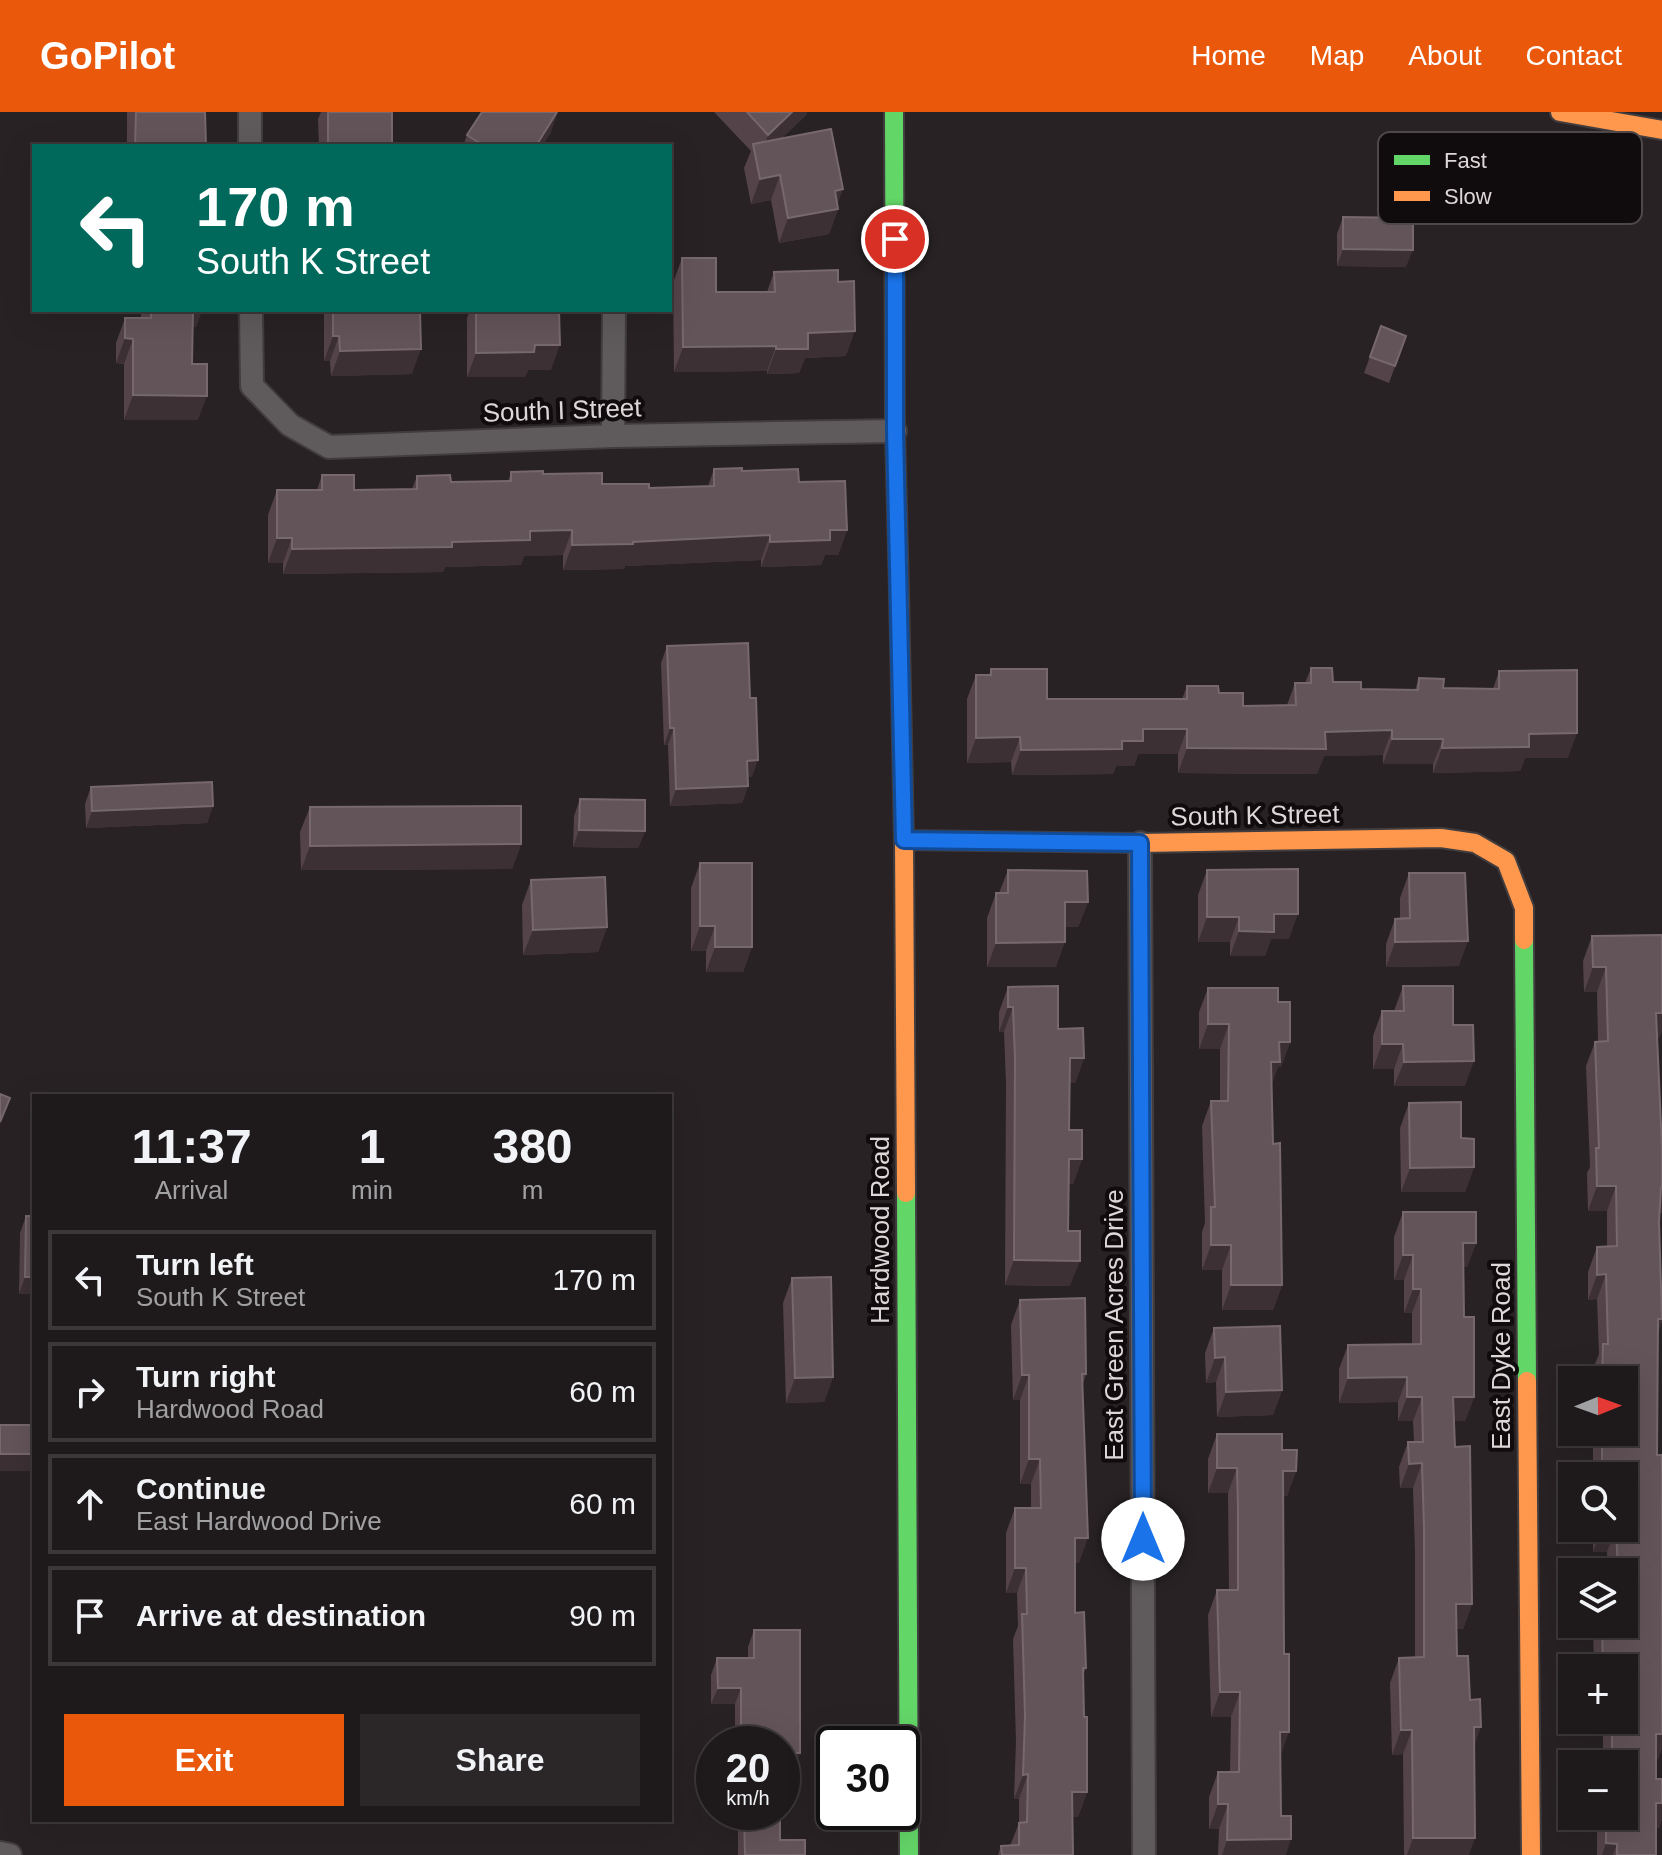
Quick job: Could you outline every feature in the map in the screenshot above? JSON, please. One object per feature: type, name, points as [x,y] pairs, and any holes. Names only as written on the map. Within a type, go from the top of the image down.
[{"type":"street","points":[[250,112],[250,144]]},
{"type":"street","name":"Hardwood Road","points":[[894,112],[895,431],[904,840],[909,1855]]},
{"type":"street","points":[[1560,112],[1662,130]]},
{"type":"street","name":"South I Street","points":[[251,312],[252,386],[290,425],[329,447],[613,436],[895,431]]},
{"type":"street","points":[[613,436],[614,312]]},
{"type":"street","name":"South K Street","points":[[904,840],[1140,843],[1441,838],[1475,843],[1506,861]]},
{"type":"street","name":"East Green Acres Drive","points":[[1140,843],[1144,1855]]},
{"type":"street","name":"East Dyke Road","points":[[1506,861],[1524,908],[1531,1855]]},
{"type":"street","points":[[0,1853],[10,1855]]},
{"type":"building","points":[[136,112],[205,112],[206,144],[135,144]]},
{"type":"building","points":[[328,112],[392,112],[392,144],[328,144]]},
{"type":"building","points":[[482,112],[557,112],[537,144],[481,144],[467,135]]},
{"type":"building","points":[[747,112],[792,112],[768,135]]},
{"type":"building","points":[[831,129],[843,189],[835,191],[838,209],[788,218],[780,175],[760,179],[753,144]]},
{"type":"building","points":[[1343,217],[1378,218],[1378,224],[1413,224],[1413,250],[1343,249]]},
{"type":"building","points":[[682,258],[716,258],[716,292],[775,292],[774,272],[838,270],[838,282],[854,281],[855,331],[808,333],[808,349],[776,349],[776,346],[683,347]]},
{"type":"building","points":[[151,312],[193,312],[192,364],[207,364],[207,396],[133,395],[133,339],[125,338],[125,318],[151,318]]},
{"type":"building","points":[[333,312],[420,312],[421,349],[340,351],[339,336],[333,336]]},
{"type":"building","points":[[476,312],[559,312],[560,345],[535,345],[534,352],[476,353]]},
{"type":"building","points":[[1381,326],[1406,336],[1395,366],[1370,357]]},
{"type":"building","points":[[742,468],[742,471],[798,469],[799,482],[845,481],[847,530],[830,530],[830,540],[770,542],[770,535],[572,545],[572,530],[530,531],[530,540],[452,542],[452,547],[292,549],[292,538],[277,538],[277,490],[322,490],[322,475],[354,475],[354,490],[417,489],[417,476],[450,475],[451,482],[511,481],[511,472],[543,471],[543,474],[602,473],[602,484],[649,484],[649,488],[714,486],[714,469]]},
{"type":"building","points":[[748,643],[750,698],[756,698],[758,760],[747,761],[748,786],[676,789],[667,646]]},
{"type":"building","points":[[1311,668],[1332,668],[1333,682],[1361,682],[1361,689],[1418,690],[1419,678],[1444,679],[1443,688],[1499,689],[1499,671],[1577,670],[1577,733],[1529,734],[1529,747],[1442,748],[1443,739],[1392,739],[1392,730],[1325,732],[1326,749],[1187,748],[1187,729],[1143,729],[1143,741],[1122,741],[1122,749],[1021,750],[1020,737],[976,738],[976,675],[991,675],[991,669],[1047,669],[1047,699],[1187,699],[1187,686],[1218,686],[1219,693],[1243,693],[1243,706],[1296,705],[1295,683],[1311,683]]},
{"type":"building","points":[[212,782],[213,806],[92,811],[91,787]]},
{"type":"building","points":[[580,799],[645,800],[645,831],[579,830]]},
{"type":"building","points":[[521,806],[521,844],[310,846],[310,807]]},
{"type":"building","points":[[700,863],[752,863],[752,947],[715,947],[715,926],[700,926]]},
{"type":"building","points":[[1298,869],[1298,914],[1274,914],[1274,932],[1239,931],[1239,917],[1207,917],[1207,870]]},
{"type":"building","points":[[1008,870],[1087,871],[1088,902],[1065,902],[1065,942],[996,943],[996,893],[1008,893]]},
{"type":"building","points":[[1409,873],[1465,873],[1468,941],[1395,942],[1395,919],[1410,918]]},
{"type":"building","points":[[605,877],[607,927],[533,930],[531,880]]},
{"type":"building","points":[[1662,935],[1662,1013],[1656,1013],[1662,1148],[1659,1222],[1662,1319],[1658,1319],[1657,1455],[1662,1455],[1662,1734],[1656,1734],[1656,1779],[1662,1779],[1662,1803],[1656,1803],[1656,1855],[1617,1855],[1617,1844],[1606,1843],[1606,1830],[1638,1830],[1638,1750],[1612,1750],[1612,1734],[1638,1734],[1638,1654],[1603,1654],[1602,1638],[1638,1638],[1638,1558],[1617,1558],[1617,1542],[1638,1542],[1638,1462],[1602,1462],[1602,1446],[1638,1446],[1638,1366],[1602,1366],[1603,1344],[1608,1344],[1606,1274],[1597,1275],[1597,1247],[1617,1246],[1616,1186],[1597,1186],[1596,1148],[1599,1148],[1595,1042],[1608,1041],[1606,967],[1593,967],[1592,936]]},
{"type":"building","points":[[1058,986],[1058,1029],[1083,1028],[1084,1058],[1070,1058],[1069,1130],[1082,1130],[1082,1159],[1069,1159],[1068,1231],[1080,1231],[1080,1261],[1014,1260],[1015,1059],[1013,1007],[1008,1007],[1008,987]]},
{"type":"building","points":[[1403,986],[1453,986],[1453,1025],[1473,1025],[1474,1061],[1404,1062],[1403,1044],[1382,1044],[1382,1011],[1404,1011]]},
{"type":"building","points":[[1208,988],[1278,988],[1278,1002],[1290,1002],[1290,1042],[1279,1042],[1280,1062],[1271,1062],[1273,1144],[1280,1143],[1282,1285],[1231,1285],[1231,1245],[1211,1245],[1211,1207],[1215,1207],[1211,1101],[1228,1101],[1229,1024],[1208,1024]]},
{"type":"building","points":[[0,1094],[10,1098],[0,1122]]},
{"type":"building","points":[[1461,1102],[1461,1138],[1474,1139],[1474,1167],[1410,1168],[1409,1103]]},
{"type":"building","points":[[1403,1212],[1476,1212],[1476,1243],[1463,1243],[1464,1317],[1474,1317],[1474,1397],[1453,1397],[1455,1447],[1470,1446],[1472,1604],[1456,1604],[1457,1656],[1468,1656],[1470,1700],[1480,1699],[1481,1727],[1474,1727],[1475,1838],[1413,1838],[1412,1730],[1401,1730],[1399,1658],[1424,1657],[1422,1463],[1409,1464],[1408,1442],[1423,1442],[1422,1397],[1407,1397],[1407,1377],[1348,1378],[1348,1345],[1421,1344],[1421,1289],[1413,1289],[1413,1255],[1403,1255]]},
{"type":"building","points":[[26,1216],[32,1216],[32,1277],[25,1277]]},
{"type":"building","points":[[831,1277],[833,1377],[795,1378],[792,1278]]},
{"type":"building","points":[[1085,1298],[1086,1374],[1082,1374],[1088,1538],[1075,1538],[1075,1613],[1084,1612],[1087,1792],[1072,1792],[1073,1855],[1002,1855],[1001,1846],[1019,1845],[1019,1823],[1027,1822],[1028,1774],[1023,1775],[1022,1614],[1027,1614],[1026,1568],[1015,1568],[1015,1508],[1041,1508],[1040,1459],[1029,1459],[1029,1375],[1022,1375],[1020,1300]]},
{"type":"building","points":[[1280,1326],[1282,1390],[1226,1392],[1225,1357],[1215,1358],[1214,1328]]},
{"type":"building","points":[[0,1425],[32,1425],[32,1454],[0,1454]]},
{"type":"building","points":[[1217,1434],[1282,1434],[1282,1450],[1297,1450],[1296,1471],[1283,1471],[1284,1654],[1289,1654],[1289,1732],[1280,1732],[1281,1816],[1291,1816],[1291,1839],[1227,1840],[1228,1804],[1218,1804],[1218,1772],[1239,1772],[1240,1692],[1220,1692],[1217,1590],[1238,1590],[1238,1508],[1237,1468],[1217,1468]]},
{"type":"building","points":[[754,1630],[800,1630],[800,1726],[741,1726],[741,1688],[718,1688],[717,1658],[754,1658]]},
{"type":"building","points":[[744,1830],[780,1830],[780,1840],[805,1840],[805,1855],[745,1855]]},
{"type":"traffic: fast","points":[[894,112],[899,591]]},
{"type":"traffic: fast","points":[[1524,940],[1527,1381]]},
{"type":"traffic: fast","points":[[906,1193],[909,1855]]},
{"type":"traffic: slow","points":[[1560,112],[1662,130]]},
{"type":"traffic: slow","points":[[899,591],[906,1193]]},
{"type":"traffic: slow","points":[[904,840],[1140,843],[1441,838],[1475,843],[1506,861],[1524,908],[1524,940]]},
{"type":"traffic: slow","points":[[1527,1381],[1531,1855]]},
{"type":"route","points":[[895,239],[895,431],[904,840],[1140,843],[1143,1539]]}]
